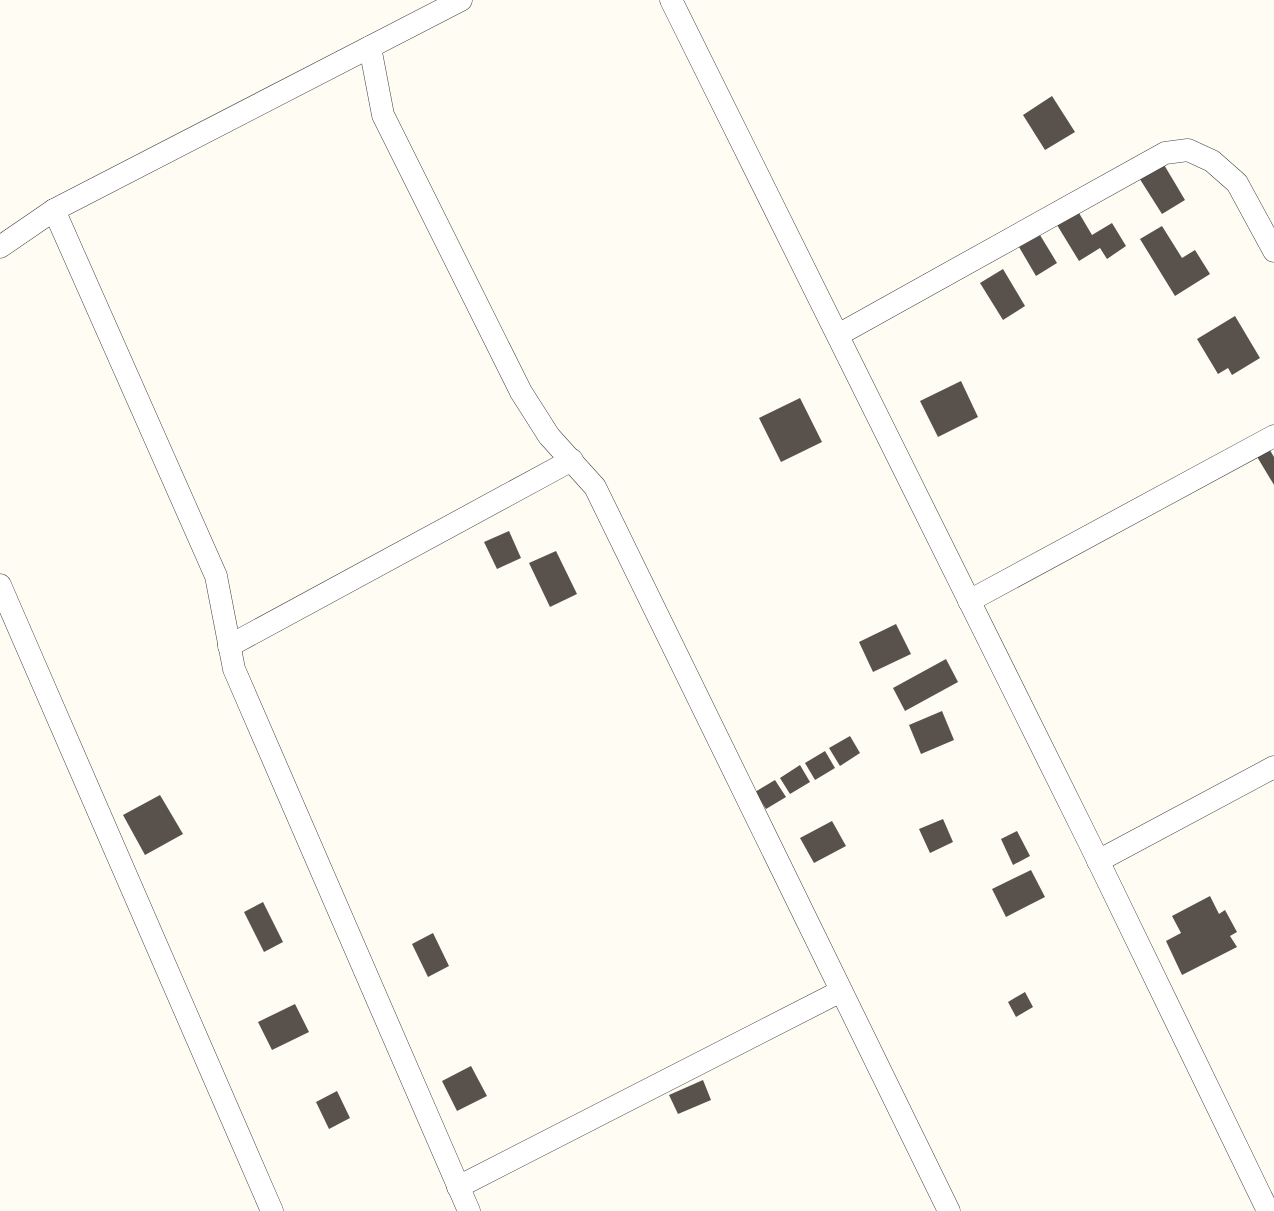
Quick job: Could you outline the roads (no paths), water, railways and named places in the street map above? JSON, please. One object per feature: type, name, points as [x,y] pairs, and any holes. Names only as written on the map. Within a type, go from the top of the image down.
[{"type":"street","points":[[0,247],[54,210],[461,0]]},
{"type":"street","points":[[671,0],[1098,861],[1268,1211]]},
{"type":"street","points":[[370,47],[383,115],[521,392],[549,436],[595,487],[949,1211]]},
{"type":"street","points":[[838,335],[1165,154],[1188,150],[1212,161],[1237,183],[1274,251]]},
{"type":"street","points":[[54,210],[216,576],[234,669],[469,1211]]},
{"type":"street","points":[[969,601],[1274,436]]},
{"type":"street","points":[[229,646],[572,460]]},
{"type":"street","points":[[0,585],[272,1211]]},
{"type":"street","points":[[1098,861],[1274,767]]},
{"type":"street","points":[[458,1187],[841,991]]}]
